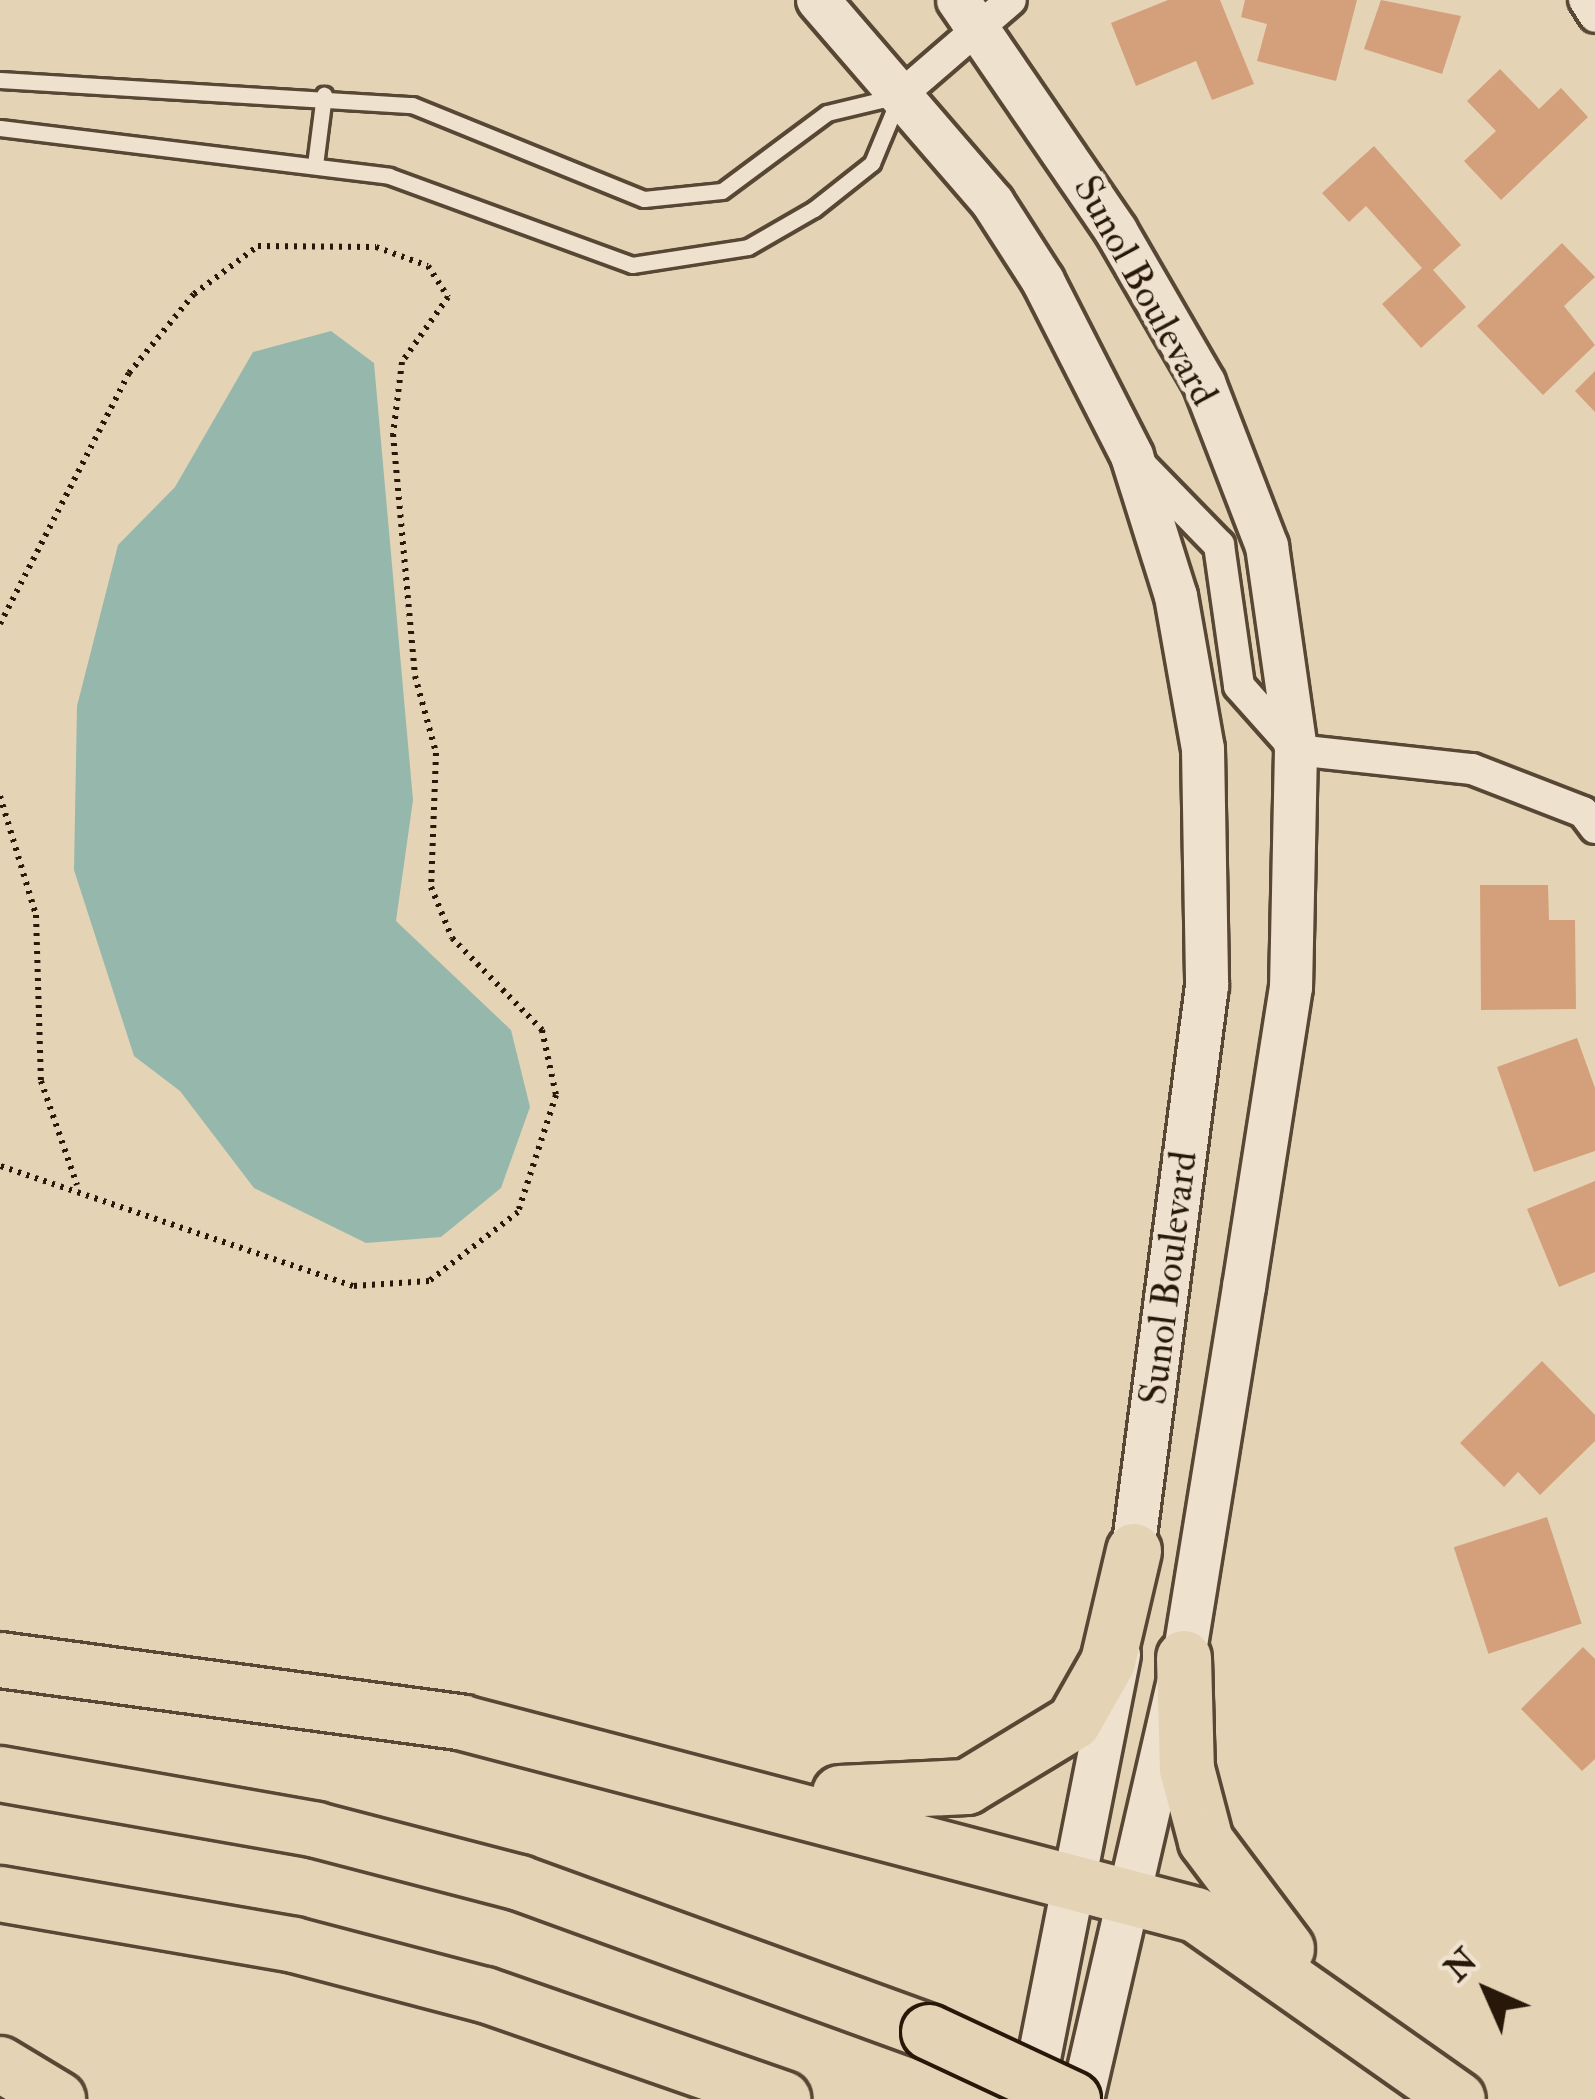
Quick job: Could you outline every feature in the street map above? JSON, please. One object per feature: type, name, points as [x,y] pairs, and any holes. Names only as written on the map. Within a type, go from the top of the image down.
[{"type":"highway","points":[[772,1796],[902,1798],[1026,1760],[1074,1722],[1108,1662],[1134,1551]]},
{"type":"highway","points":[[1184,1658],[1187,1768],[1231,1886],[1265,1930],[1460,2099]]},
{"type":"highway","points":[[0,1660],[441,1719],[772,1796],[1098,1893],[1196,1915],[1249,1943],[1460,2099]]},
{"type":"highway","points":[[0,1774],[316,1830],[520,1883],[929,2032],[1073,2099]]},
{"type":"highway","points":[[0,1894],[294,1946],[485,1994],[783,2099]]},
{"type":"highway","points":[[0,2064],[58,2099]]},
{"type":"main road","name":"Sunol Boulevard","points":[[818,0],[993,203],[1132,456],[1176,596],[1211,879],[1208,986],[1134,1551],[1082,2099]]},
{"type":"main road","name":"Sunol Boulevard","points":[[968,14],[1204,383],[1267,545],[1296,751],[1291,987],[1184,1658],[1098,1893],[1031,2099]]},
{"type":"street","points":[[901,95],[968,14],[1011,0]]},
{"type":"street","points":[[1584,0],[1595,17]]},
{"type":"street","name":"Sunol Boulevard","points":[[1132,456],[1219,545],[1239,686],[1296,751]]},
{"type":"street","points":[[1296,751],[1472,769],[1583,812],[1595,828]]},
{"type":"lane","points":[[0,80],[324,95],[412,105],[644,199],[722,191],[826,113],[901,95]]},
{"type":"lane","points":[[315,165],[324,95]]},
{"type":"lane","points":[[0,128],[315,165],[436,189],[632,265],[748,247],[814,209],[872,163],[901,95]]},
{"type":"path","points":[[0,624],[129,374],[194,294],[258,246],[376,247],[428,266],[448,297],[402,362],[393,434],[415,676],[436,753],[431,887],[452,938],[542,1030],[556,1095],[518,1212],[429,1281],[353,1286],[77,1185],[0,1166]]},
{"type":"path","points":[[0,796],[37,915],[41,1081],[77,1185]]},
{"type":"water","points":[[331,331],[374,363],[413,800],[396,921],[511,1030],[530,1107],[501,1188],[441,1237],[366,1243],[254,1188],[180,1091],[134,1056],[74,870],[77,706],[118,545],[175,487],[253,352]]},
{"type":"building","points":[[1168,0],[1220,0],[1254,84],[1212,100],[1196,61],[1136,86],[1111,23]]},
{"type":"building","points":[[1245,0],[1357,0],[1336,81],[1257,61],[1267,24],[1241,17]]},
{"type":"building","points":[[1381,0],[1461,16],[1442,74],[1364,49]]},
{"type":"building","points":[[1500,69],[1539,109],[1561,88],[1588,117],[1501,200],[1464,161],[1496,131],[1467,101]]},
{"type":"building","points":[[1374,146],[1461,245],[1433,270],[1466,307],[1421,348],[1382,304],[1422,268],[1366,206],[1349,222],[1322,193]]},
{"type":"building","points":[[1562,243],[1595,277],[1564,306],[1595,345],[1543,395],[1477,326]]},
{"type":"building","points":[[1595,371],[1595,412],[1575,391]]},
{"type":"building","points":[[1480,885],[1548,885],[1549,920],[1575,920],[1576,1009],[1481,1010]]},
{"type":"building","points":[[1577,1038],[1595,1088],[1595,1151],[1534,1172],[1497,1067]]},
{"type":"building","points":[[1595,1181],[1595,1272],[1559,1287],[1527,1209]]},
{"type":"building","points":[[1542,1361],[1595,1415],[1595,1441],[1540,1495],[1518,1472],[1504,1487],[1460,1443]]},
{"type":"building","points":[[1547,1517],[1582,1624],[1488,1654],[1454,1547]]},
{"type":"building","points":[[1583,1647],[1595,1659],[1595,1759],[1582,1771],[1521,1709]]}]
